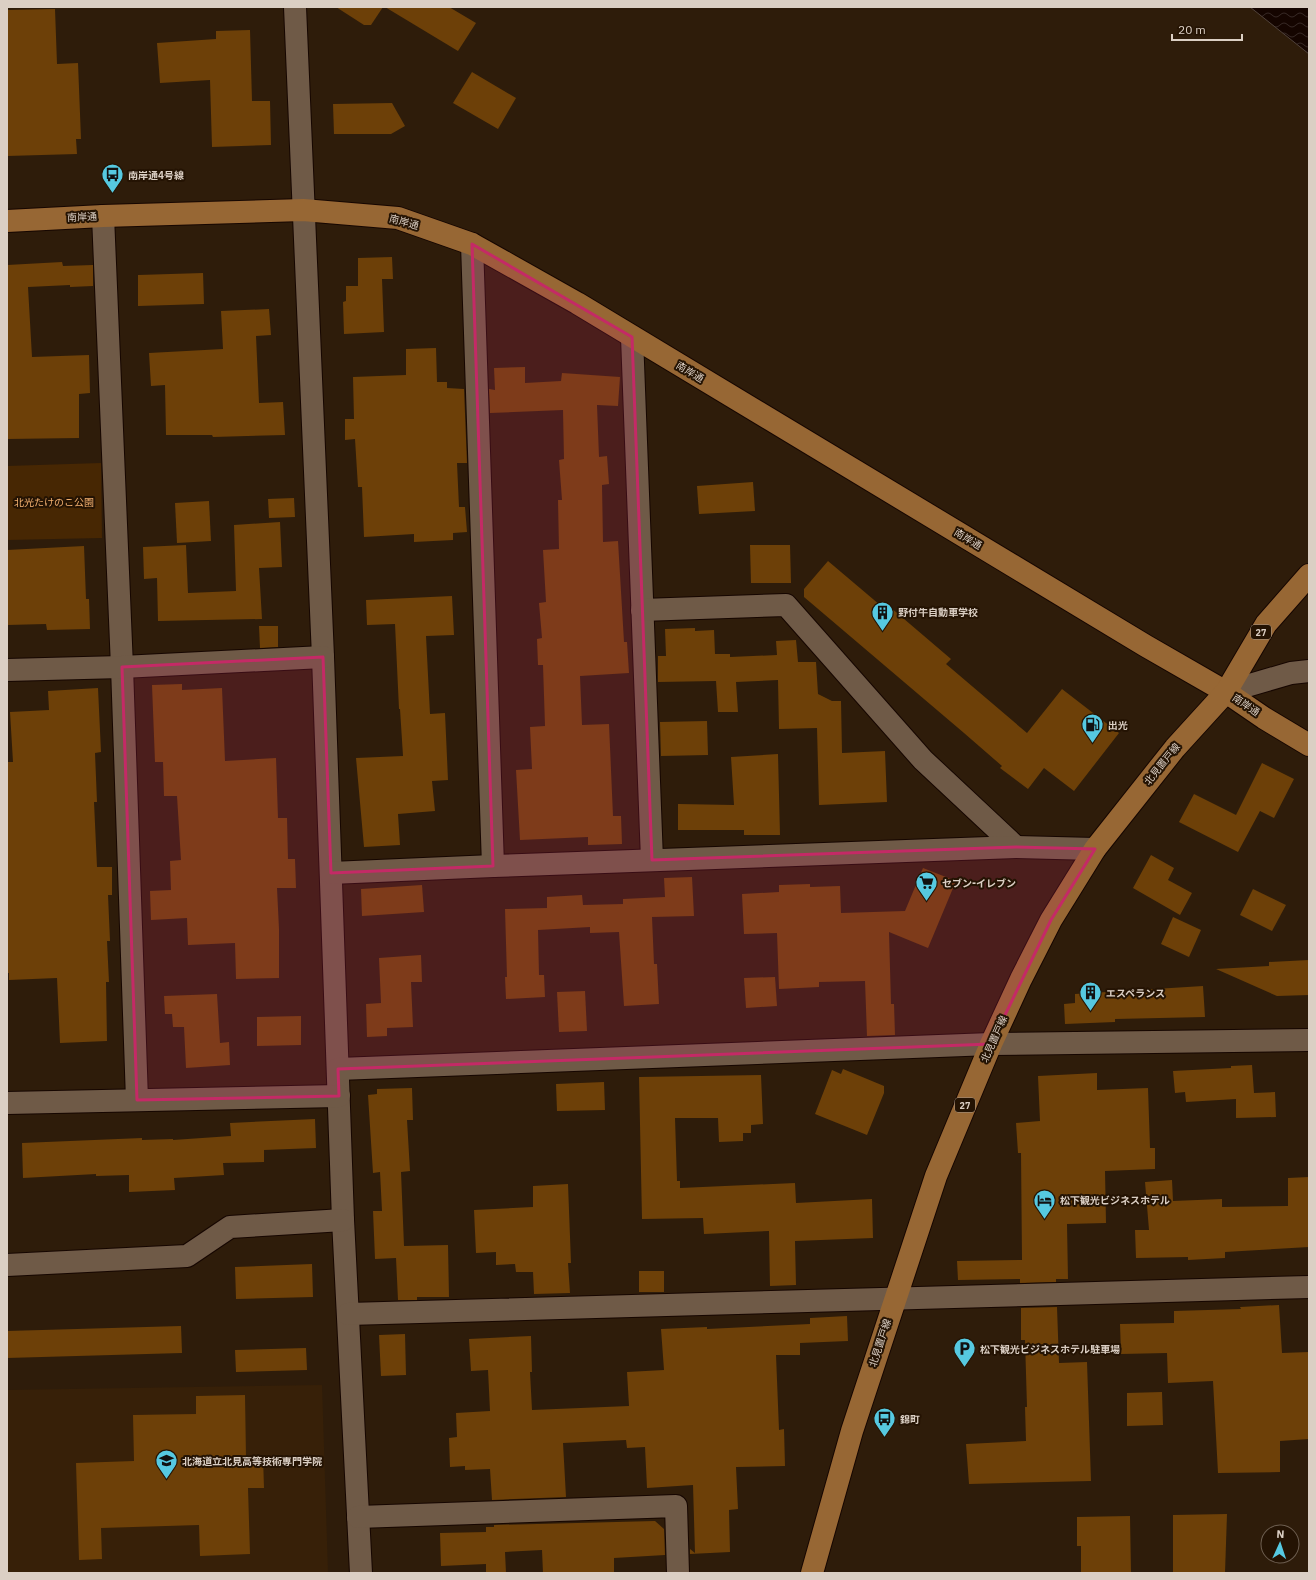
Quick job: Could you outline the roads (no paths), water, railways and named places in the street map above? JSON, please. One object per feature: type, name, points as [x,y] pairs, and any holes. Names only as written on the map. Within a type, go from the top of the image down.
[{"type":"main road","name":"南岸通","points":[[7,220],[303,210],[398,218],[472,244],[577,303],[1139,642],[1226,692],[1264,718],[1309,745]]},
{"type":"main road","name":"北見置戸線","points":[[812,1573],[852,1431],[936,1176],[991,1044],[1021,979],[1051,920],[1095,849],[1175,748],[1226,692],[1266,624],[1309,575]]},
{"type":"street","points":[[295,7],[323,657],[343,1220],[361,1573]]},
{"type":"street","points":[[103,216],[138,1100]]},
{"type":"street","points":[[472,244],[493,866]]},
{"type":"street","points":[[632,337],[652,860]]},
{"type":"street","points":[[642,610],[786,605],[923,760],[1016,847]]},
{"type":"street","points":[[7,670],[122,667],[323,657]]},
{"type":"street","points":[[1226,692],[1291,673],[1309,671]]},
{"type":"street","points":[[331,873],[1016,847],[1095,849]]},
{"type":"street","points":[[338,1069],[991,1044],[1309,1040]]},
{"type":"street","points":[[7,1103],[339,1096]]},
{"type":"street","points":[[7,1265],[187,1256],[230,1227],[343,1220]]},
{"type":"street","points":[[348,1314],[1309,1287]]},
{"type":"street","points":[[358,1516],[676,1506],[678,1573]]},
{"type":"water","points":[[1250,7],[1309,7],[1309,54]]},
{"type":"place","name":"南岸通4号線","points":[[112,194]]},
{"type":"place","name":"野付牛自動車学校","points":[[882,632]]},
{"type":"place","name":"出光","points":[[1093,744]]},
{"type":"place","name":"セブン-イレブン","points":[[927,902]]},
{"type":"place","name":"エスペランス","points":[[1090,1012]]},
{"type":"place","name":"松下観光ビジネスホテル","points":[[1045,1220]]},
{"type":"place","name":"松下観光ビジネスホテル駐車場","points":[[964,1368]]},
{"type":"place","name":"錦町","points":[[885,1438]]},
{"type":"place","name":"北海道立北見高等技術専門学院","points":[[166,1480]]},
{"type":"park label","name":"北光たけのこ公園","points":[[54,502]]}]
